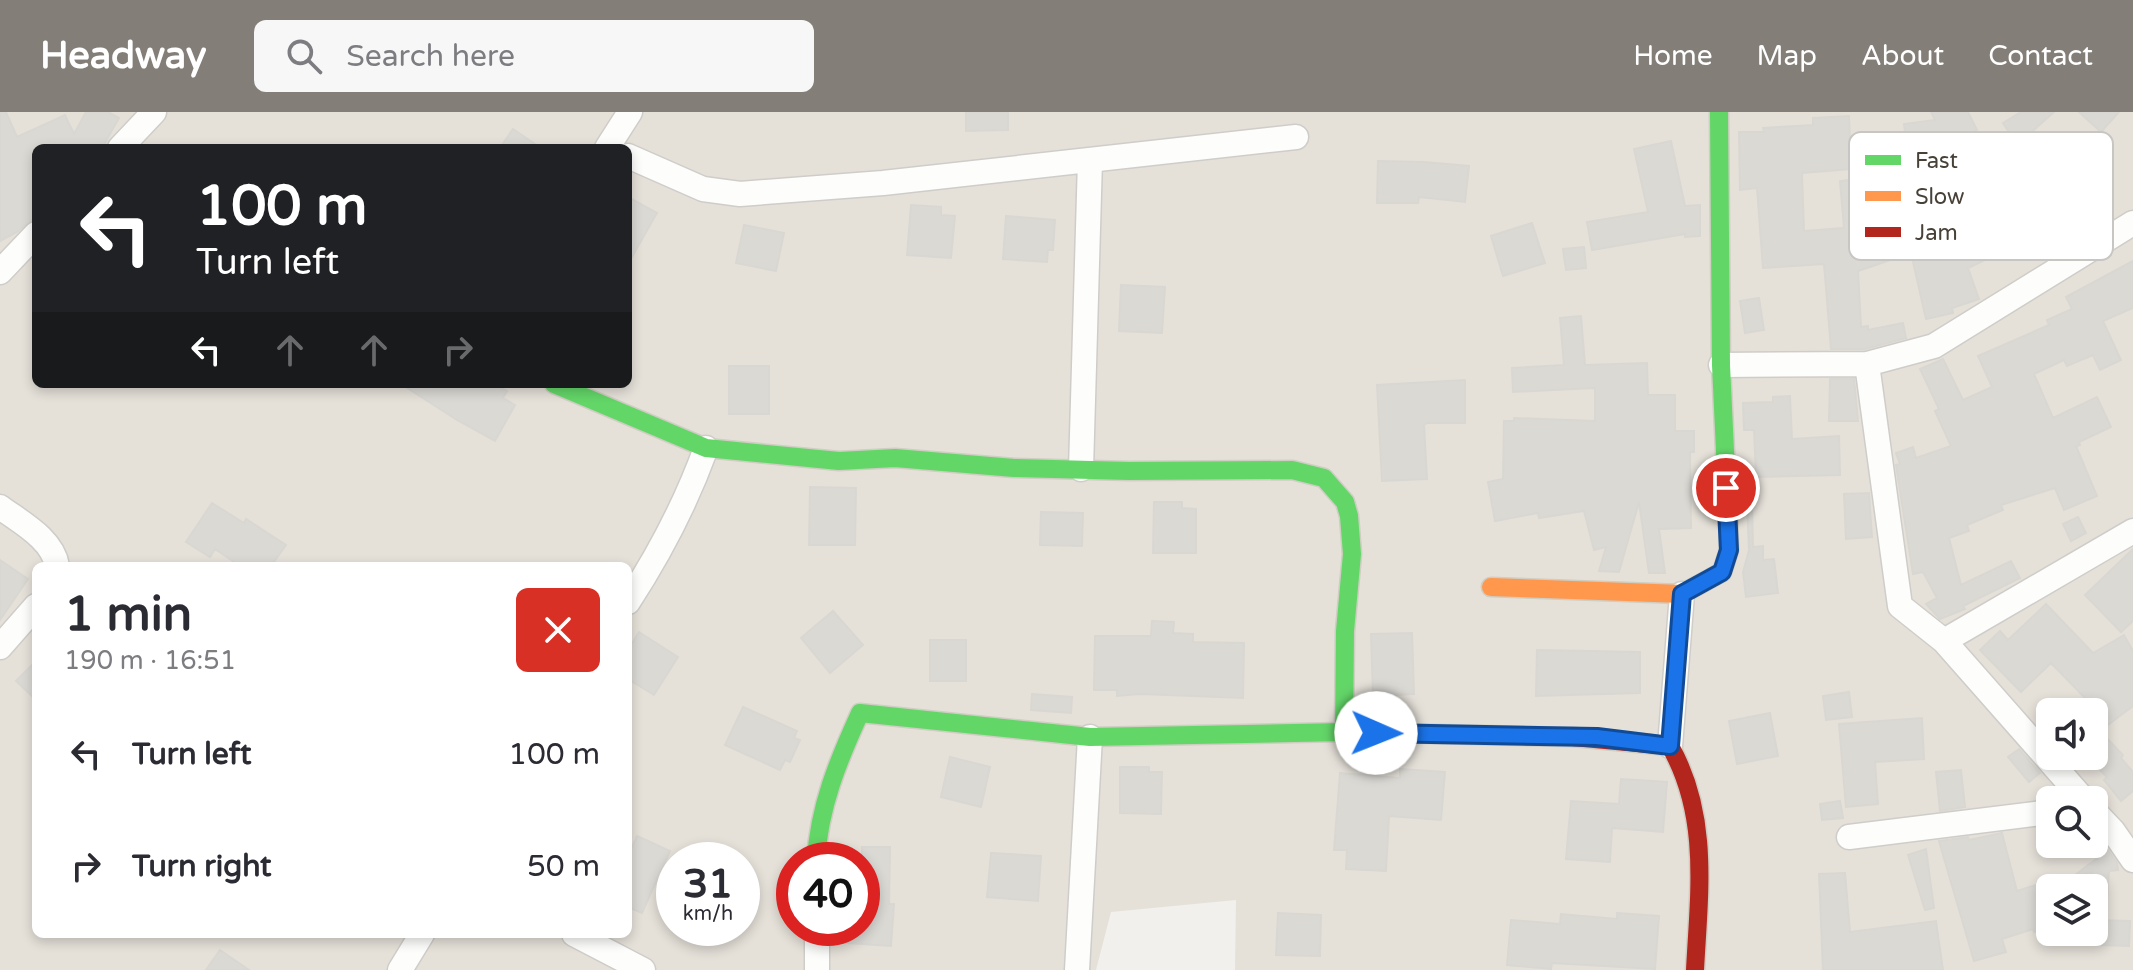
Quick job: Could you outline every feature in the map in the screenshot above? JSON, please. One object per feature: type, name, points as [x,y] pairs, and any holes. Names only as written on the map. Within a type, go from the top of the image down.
[{"type":"street","points":[[124,144],[154,112]]},
{"type":"street","points":[[617,144],[630,112]]},
{"type":"street","points":[[1491,587],[1682,594],[1722,572],[1729,550],[1721,365],[1719,112]]},
{"type":"street","points":[[632,158],[703,189],[740,194],[869,184],[1296,137]]},
{"type":"street","points":[[1081,469],[1090,160]]},
{"type":"street","points":[[2113,235],[2133,223]]},
{"type":"street","points":[[3,261],[32,237]]},
{"type":"street","points":[[1721,365],[1867,364],[1934,346],[2073,260]]},
{"type":"street","points":[[1867,364],[1900,606],[1944,641],[2072,786]]},
{"type":"street","points":[[564,388],[706,448],[839,461],[895,458],[1014,468],[1292,470],[1324,478],[1345,502],[1352,554],[1345,631],[1344,732]]},
{"type":"street","points":[[632,596],[688,495],[706,448]]},
{"type":"street","points":[[0,507],[39,536],[56,562]]},
{"type":"street","points":[[1944,641],[2133,531]]},
{"type":"street","points":[[1682,594],[1670,746],[1686,774],[1695,811],[1698,858],[1695,970]]},
{"type":"street","points":[[0,647],[32,611]]},
{"type":"street","points":[[816,842],[836,764],[860,713],[1090,737],[1344,732],[1597,737],[1670,746]]},
{"type":"street","points":[[1077,970],[1090,737]]},
{"type":"street","points":[[1849,837],[2036,814]]},
{"type":"street","points":[[2123,825],[2133,860]]},
{"type":"street","points":[[400,970],[420,938]]},
{"type":"street","points":[[582,938],[643,970]]},
{"type":"street","points":[[817,946],[817,970]]},
{"type":"shaded area","points":[[0,112],[2133,112],[2133,970],[1235,970],[1236,900],[1111,912],[1096,970],[0,970]]},
{"type":"building","points":[[0,112],[6,112],[17,137],[65,115],[74,134],[86,112],[108,112],[119,118],[104,144],[32,144],[32,220],[0,241]]},
{"type":"building","points":[[966,112],[1008,112],[1008,130],[966,131]]},
{"type":"building","points":[[1931,112],[1968,112],[1977,130],[1905,132],[1904,124],[1935,120]]},
{"type":"building","points":[[2021,112],[2054,112],[2032,132],[2009,132],[2003,123]]},
{"type":"building","points":[[2079,112],[2119,112],[2101,132]]},
{"type":"building","points":[[1849,116],[1849,169],[1802,173],[1804,231],[1844,228],[1840,181],[1849,180],[1849,260],[1890,260],[1858,271],[1861,327],[1868,326],[1868,330],[1903,323],[1906,338],[1865,349],[1831,349],[1824,264],[1763,268],[1757,188],[1740,190],[1739,132],[1813,125],[1813,118]]},
{"type":"building","points":[[513,129],[535,144],[503,144]]},
{"type":"building","points":[[1671,141],[1685,206],[1700,205],[1700,236],[1685,237],[1685,234],[1592,250],[1587,222],[1648,212],[1634,149]]},
{"type":"building","points":[[1378,161],[1469,166],[1465,202],[1419,197],[1418,203],[1377,203]]},
{"type":"building","points":[[632,199],[657,213],[632,257]]},
{"type":"building","points":[[911,205],[941,207],[941,215],[955,216],[951,258],[907,255]]},
{"type":"building","points":[[1006,216],[1055,220],[1053,250],[1048,250],[1047,262],[1003,259]]},
{"type":"building","points":[[1532,223],[1545,263],[1503,276],[1491,236]]},
{"type":"building","points":[[744,225],[784,233],[776,271],[736,263]]},
{"type":"building","points":[[1584,247],[1586,268],[1566,270],[1563,249]]},
{"type":"building","points":[[1913,260],[1985,260],[1968,268],[1979,299],[1952,308],[1953,313],[1926,319]]},
{"type":"building","points":[[2133,261],[2133,308],[2103,321],[2121,360],[2100,370],[2093,355],[2067,366],[2064,360],[2034,374],[2053,418],[2097,397],[2111,427],[2076,446],[2097,496],[2064,510],[2055,488],[2001,505],[2003,510],[1967,525],[1969,531],[1949,538],[1961,585],[2011,561],[2020,578],[1963,606],[1965,609],[1940,619],[1926,604],[1937,598],[1923,572],[1913,574],[1896,465],[1900,464],[1896,453],[1913,447],[1916,458],[1951,446],[1935,411],[1939,409],[1920,369],[1943,359],[1963,400],[1992,387],[1978,356],[2049,325],[2047,320],[2072,309],[2066,297]]},
{"type":"building","points":[[1121,285],[1165,287],[1162,333],[1119,331]]},
{"type":"building","points":[[1759,298],[1764,330],[1745,333],[1740,301]]},
{"type":"building","points":[[1581,316],[1585,365],[1647,363],[1648,395],[1675,395],[1675,431],[1694,431],[1694,452],[1690,452],[1691,528],[1659,529],[1665,573],[1649,573],[1639,502],[1619,572],[1599,571],[1606,547],[1594,550],[1584,511],[1539,518],[1538,513],[1495,521],[1488,482],[1503,479],[1504,421],[1514,421],[1514,418],[1595,421],[1595,388],[1513,392],[1512,368],[1564,365],[1560,318]]},
{"type":"building","points":[[729,366],[769,366],[769,414],[729,414]]},
{"type":"building","points":[[1830,379],[1854,379],[1858,421],[1829,421]]},
{"type":"building","points":[[1465,380],[1465,423],[1424,425],[1427,479],[1382,481],[1377,385]]},
{"type":"building","points":[[407,388],[502,388],[507,391],[503,398],[515,405],[495,441]]},
{"type":"building","points":[[1790,396],[1792,439],[1839,436],[1840,475],[1756,477],[1754,430],[1744,430],[1743,403],[1773,402],[1773,397]]},
{"type":"building","points":[[810,487],[856,488],[855,545],[809,545]]},
{"type":"building","points":[[1869,493],[1872,537],[1846,539],[1844,494]]},
{"type":"building","points":[[1154,502],[1182,502],[1182,508],[1196,509],[1196,553],[1153,553]]},
{"type":"building","points":[[212,503],[244,523],[246,519],[286,545],[274,562],[234,562],[215,549],[210,557],[186,542]]},
{"type":"building","points":[[1747,503],[1752,503],[1753,547],[1763,546],[1763,560],[1774,559],[1778,593],[1746,597],[1743,572],[1749,550]]},
{"type":"building","points":[[1041,512],[1083,513],[1082,546],[1040,545]]},
{"type":"building","points":[[2078,517],[2086,533],[2071,541],[2063,524]]},
{"type":"building","points":[[2133,549],[2133,621],[2121,632],[2085,595]]},
{"type":"building","points":[[0,560],[28,579],[0,620]]},
{"type":"building","points":[[2046,604],[2093,653],[2124,635],[2133,651],[2133,706],[2108,725],[2108,698],[2085,698],[2051,663],[2021,692],[1980,650],[2000,631],[2008,640]]},
{"type":"building","points":[[833,611],[863,645],[830,673],[801,638]]},
{"type":"building","points":[[1152,621],[1174,622],[1173,633],[1193,634],[1193,642],[1244,643],[1243,698],[1117,696],[1117,690],[1094,690],[1095,636],[1151,636]]},
{"type":"building","points":[[639,632],[678,657],[654,695],[632,681],[632,643]]},
{"type":"building","points":[[1412,633],[1414,694],[1373,696],[1371,634]]},
{"type":"building","points":[[930,640],[966,640],[966,681],[930,681]]},
{"type":"building","points":[[1537,650],[1640,652],[1640,693],[1536,696]]},
{"type":"building","points":[[32,665],[32,696],[16,681]]},
{"type":"building","points":[[1849,692],[1852,717],[1826,720],[1823,696]]},
{"type":"building","points":[[1032,694],[1072,697],[1071,713],[1031,710]]},
{"type":"building","points":[[743,707],[797,731],[794,738],[800,740],[790,762],[785,760],[780,770],[725,745]]},
{"type":"building","points":[[1770,713],[1778,756],[1737,764],[1729,721]]},
{"type":"building","points":[[1922,718],[1924,759],[1875,762],[1878,804],[1846,807],[1839,724]]},
{"type":"building","points":[[2108,739],[2133,772],[2133,791],[2121,801],[2104,780],[2107,777],[2100,770],[2108,770]]},
{"type":"building","points":[[2019,749],[2040,773],[2029,782],[2008,757]]},
{"type":"building","points":[[950,757],[990,767],[981,807],[941,797]]},
{"type":"building","points":[[1120,767],[1149,767],[1149,772],[1162,772],[1161,814],[1120,813]]},
{"type":"building","points":[[1400,769],[1445,772],[1441,820],[1389,816],[1386,871],[1346,869],[1347,850],[1334,850],[1340,773],[1400,778]]},
{"type":"building","points":[[1961,770],[1965,807],[1940,811],[1936,772]]},
{"type":"building","points":[[1621,779],[1667,782],[1663,832],[1612,828],[1610,862],[1566,859],[1571,801],[1619,804]]},
{"type":"building","points":[[1840,801],[1843,818],[1822,820],[1820,804]]},
{"type":"building","points":[[2002,833],[2017,891],[2036,885],[2036,931],[2033,929],[2002,939],[2006,952],[1974,961],[1939,841],[1968,837],[1969,840]]},
{"type":"building","points":[[637,836],[656,845],[656,882],[642,913],[632,909],[632,847]]},
{"type":"building","points":[[880,847],[890,847],[889,904],[894,904],[891,946],[880,945]]},
{"type":"building","points":[[1926,849],[1934,908],[1925,910],[1908,855]]},
{"type":"building","points":[[2108,850],[2117,863],[2118,870],[2109,871],[2108,887],[2108,874],[2076,874],[2097,858],[2108,858]]},
{"type":"building","points":[[991,853],[1041,856],[1038,901],[987,897]]},
{"type":"building","points":[[1845,873],[1850,932],[1936,921],[1943,970],[1823,970],[1819,874]]},
{"type":"building","points":[[1278,913],[1321,915],[1320,956],[1276,955]]},
{"type":"building","points":[[1617,913],[1659,916],[1655,969],[1552,963],[1551,969],[1507,965],[1511,920],[1560,924],[1561,914],[1617,919]]},
{"type":"building","points":[[2108,920],[2130,921],[2129,946],[2108,945]]},
{"type":"building","points":[[220,950],[249,970],[206,970]]},
{"type":"traffic: fast","points":[[1719,112],[1721,365],[1728,515]]},
{"type":"traffic: fast","points":[[564,388],[706,448],[839,461],[895,458],[1014,468],[1129,471],[1292,470],[1324,478],[1345,502],[1352,554],[1345,631],[1344,732]]},
{"type":"traffic: fast","points":[[818,842],[831,785],[860,713],[1090,737],[1344,732],[1573,737]]},
{"type":"traffic: slow","points":[[1491,587],[1682,594],[1722,572],[1729,550],[1728,515]]},
{"type":"traffic: jam","points":[[1573,737],[1670,746],[1683,773],[1697,827],[1699,884],[1695,970]]},
{"type":"route","points":[[1376,733],[1597,737],[1670,746],[1682,594],[1722,572],[1729,550],[1726,488]]}]
